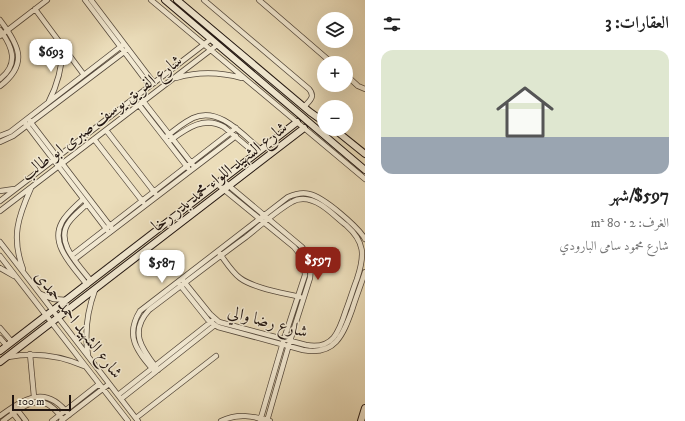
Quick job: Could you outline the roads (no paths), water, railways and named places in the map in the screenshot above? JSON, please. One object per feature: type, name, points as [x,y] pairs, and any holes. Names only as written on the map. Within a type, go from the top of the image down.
[{"type":"street","points":[[0,79],[7,72],[12,60],[11,48],[1,33],[8,30],[47,0]]},
{"type":"street","points":[[84,0],[126,50],[152,85]]},
{"type":"street","points":[[90,0],[122,46]]},
{"type":"street","points":[[151,0],[365,179]]},
{"type":"street","points":[[164,0],[365,170]]},
{"type":"street","points":[[177,0],[317,117]]},
{"type":"street","points":[[204,0],[309,89],[312,98],[304,107]]},
{"type":"street","points":[[259,0],[324,56]]},
{"type":"street","points":[[35,9],[84,75]]},
{"type":"street","points":[[0,20],[8,30],[17,47],[19,55],[18,62],[12,76],[0,86]]},
{"type":"street","name":"شارع الفريق يوسف صبرى ابو طالب","points":[[0,201],[211,39]]},
{"type":"street","name":"شارع الفريق يوسف صبرى ابو طالب","points":[[0,211],[217,44]]},
{"type":"street","points":[[0,142],[9,139],[49,102],[122,46]]},
{"type":"street","points":[[49,102],[61,70],[63,47]]},
{"type":"street","points":[[0,136],[27,122],[79,86],[126,50]]},
{"type":"street","points":[[173,78],[208,73],[230,74],[244,78]]},
{"type":"street","points":[[353,81],[358,86],[365,89]]},
{"type":"street","points":[[75,82],[79,86]]},
{"type":"street","points":[[141,103],[193,169]]},
{"type":"street","points":[[167,136],[192,119],[208,115],[219,118],[236,128],[258,152]]},
{"type":"street","points":[[27,122],[56,159],[83,199],[108,227]]},
{"type":"street","points":[[170,141],[189,127],[202,122],[208,122],[218,124],[258,152]]},
{"type":"street","name":"شارع الشهيد اللواء محمد بدر رخا","points":[[0,351],[297,122]]},
{"type":"street","points":[[72,254],[236,128]]},
{"type":"street","name":"شارع الشهيد اللواء محمد بدر رخا","points":[[0,362],[304,128]]},
{"type":"street","points":[[106,130],[157,196]]},
{"type":"street","points":[[75,259],[236,136]]},
{"type":"street","points":[[343,136],[365,154]]},
{"type":"street","points":[[94,138],[146,205]]},
{"type":"street","points":[[335,144],[346,138]]},
{"type":"street","points":[[341,149],[346,138]]},
{"type":"street","points":[[60,165],[111,232]]},
{"type":"street","points":[[220,182],[302,247],[308,256],[311,267],[311,272],[284,342],[261,420]]},
{"type":"street","points":[[24,274],[18,252],[16,232],[20,212],[32,186]]},
{"type":"street","points":[[221,421],[238,416],[253,416],[261,420],[268,421],[301,297],[305,275],[302,257],[294,247],[259,219],[227,188]]},
{"type":"street","points":[[0,191],[16,189]]},
{"type":"street","name":"شارع رضا والي","points":[[181,282],[212,324],[221,328],[289,343],[310,351],[317,351],[330,347],[344,332],[363,260],[362,247],[353,231],[315,196],[310,194],[299,194],[288,197],[219,253]]},
{"type":"street","points":[[83,199],[62,221],[58,239],[62,252],[89,283]]},
{"type":"street","name":"شارع رضا والي","points":[[219,253],[264,223],[291,202],[300,199],[313,200],[331,210],[357,228],[365,239]]},
{"type":"street","points":[[87,204],[69,222],[64,232],[64,243],[89,283]]},
{"type":"street","name":"شارع الشهيد احمد حمدى","points":[[0,242],[137,420]]},
{"type":"street","points":[[155,369],[135,346],[133,339],[136,318],[144,308],[219,253],[244,281],[301,297]]},
{"type":"street","name":"شارع الشهيد احمد حمدى","points":[[0,256],[128,421]]},
{"type":"street","points":[[0,268],[18,279]]},
{"type":"street","name":"شارع رضا والي","points":[[356,288],[365,272]]},
{"type":"street","name":"شارع رضا والي","points":[[181,282],[217,320],[284,342]]},
{"type":"street","points":[[88,356],[86,322],[95,289]]},
{"type":"street","points":[[38,292],[53,299],[67,300]]},
{"type":"street","points":[[119,397],[217,320]]},
{"type":"street","points":[[0,328],[9,344]]},
{"type":"street","points":[[0,338],[9,344]]},
{"type":"street","points":[[8,357],[30,354],[59,357],[86,366]]},
{"type":"street","points":[[30,354],[34,397]]},
{"type":"street","points":[[137,420],[216,356]]},
{"type":"street","points":[[274,374],[280,376]]},
{"type":"street","points":[[52,421],[99,384]]},
{"type":"street","points":[[3,421],[29,403],[40,402],[53,407],[60,415],[62,420],[109,384]]},
{"type":"street","points":[[0,416],[25,399],[34,397],[45,397],[60,404],[69,415]]},
{"type":"street","points":[[12,407],[26,421]]},
{"type":"street","points":[[361,421],[365,408]]},
{"type":"street","points":[[16,412],[20,421]]}]
